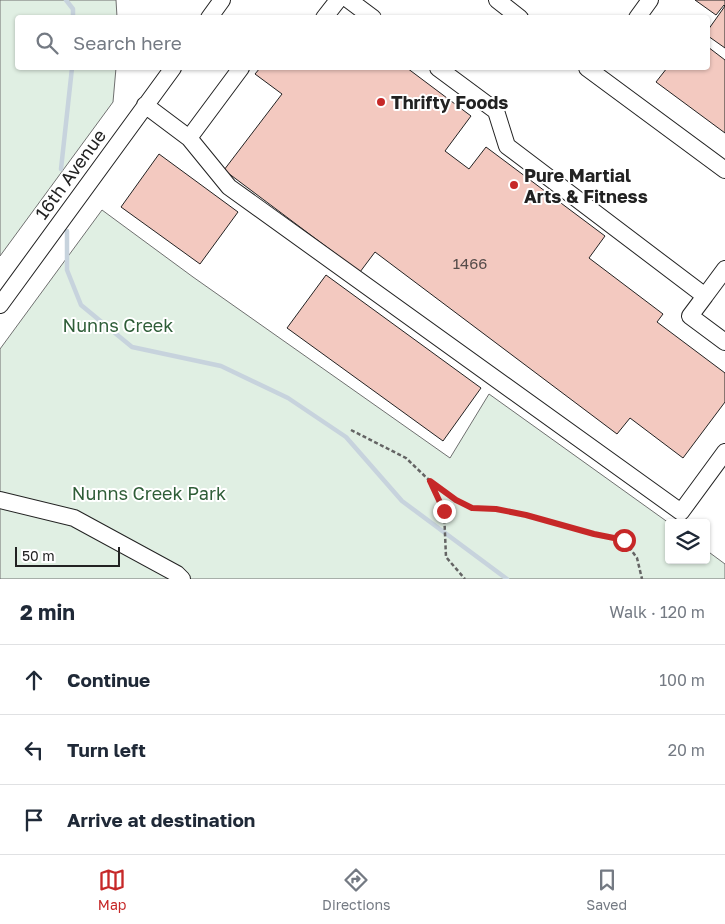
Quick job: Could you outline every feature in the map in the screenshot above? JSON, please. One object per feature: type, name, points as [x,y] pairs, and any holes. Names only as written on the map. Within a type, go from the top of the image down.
[{"type":"street","points":[[211,15],[222,0]]},
{"type":"street","points":[[326,15],[338,0]]},
{"type":"street","points":[[349,0],[368,15]]},
{"type":"street","points":[[497,0],[516,15]]},
{"type":"street","points":[[639,15],[650,0]]},
{"type":"street","name":"16th Avenue","points":[[0,305],[171,70]]},
{"type":"street","points":[[189,138],[239,70]]},
{"type":"street","points":[[441,70],[496,111],[507,146],[705,296]]},
{"type":"street","points":[[594,70],[725,170]]},
{"type":"street","points":[[145,105],[189,138],[229,187],[681,512],[725,452]]},
{"type":"street","points":[[725,269],[690,316],[725,342]]},
{"type":"street","points":[[0,500],[74,518],[177,574],[182,579]]},
{"type":"path","points":[[351,430],[406,458],[430,481],[456,500],[472,508],[496,509],[526,515],[594,534],[624,540],[637,558],[642,579]]},
{"type":"path","points":[[430,481],[444,511],[446,557],[465,579]]},
{"type":"green space","points":[[0,0],[116,0],[117,15],[15,15],[15,70],[116,70],[113,102],[0,256]]},
{"type":"green space","name":"Nunns Creek","points":[[102,210],[193,277],[450,458],[489,394],[665,520],[665,564],[710,564],[710,553],[725,564],[725,579],[0,579],[0,349]]},
{"type":"building","points":[[695,0],[725,0],[725,6],[716,15]]},
{"type":"building","points":[[725,6],[725,48],[710,37],[710,27]]},
{"type":"building","points":[[710,49],[725,60],[725,133],[656,82],[665,70],[710,70]]},
{"type":"building","points":[[258,70],[410,70],[471,116],[445,151],[469,169],[486,147],[605,236],[589,258],[663,314],[657,322],[725,373],[725,402],[683,458],[630,418],[617,434],[375,252],[360,272],[224,170],[282,94],[255,74]]},
{"type":"building","points":[[159,154],[238,212],[200,264],[121,207]]},
{"type":"building","points":[[326,275],[481,388],[443,441],[287,328]]},
{"type":"waterway","name":"Nunns Creek","points":[[66,0],[73,9],[73,15]]},
{"type":"waterway","name":"Nunns Creek","points":[[61,169],[72,70]]},
{"type":"waterway","name":"Nunns Creek","points":[[67,231],[67,270],[81,305],[132,347],[221,366],[288,398],[346,437],[402,501],[507,579]]},
{"type":"place","name":"Thrifty Foods","points":[[381,102]]},
{"type":"place","name":"Pure Martial Arts & Fitness","points":[[514,185]]},
{"type":"route","points":[[444,511],[430,481],[456,500],[472,508],[496,509],[526,515],[594,534],[624,540]]},
{"type":"park label","name":"Nunns Creek Park","points":[[149,493]]}]
